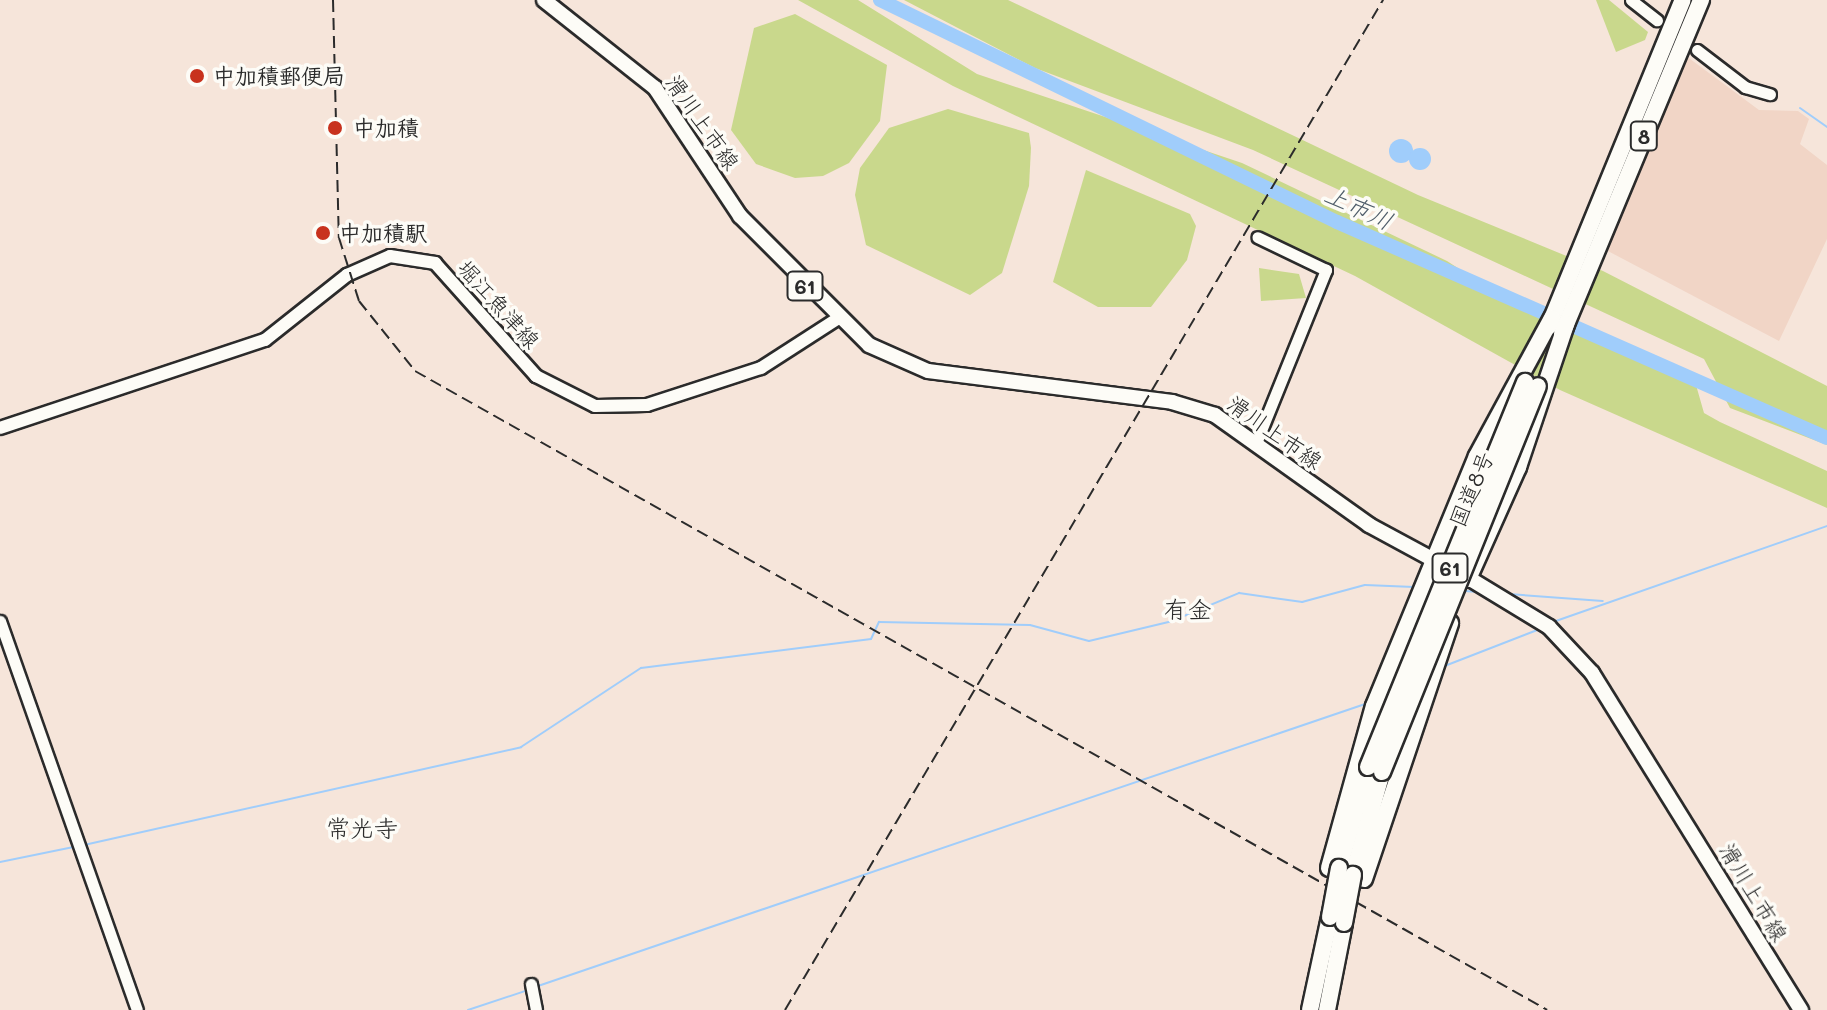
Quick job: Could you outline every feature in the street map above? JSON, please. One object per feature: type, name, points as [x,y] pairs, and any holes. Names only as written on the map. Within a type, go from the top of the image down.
[{"type":"highway","name":"8","points":[[1327,1010],[1330,954],[1346,872],[1399,780],[1423,703],[1469,577],[1502,503],[1535,378],[1683,0]]},
{"type":"highway","name":"8","points":[[1580,269],[1701,0]]},
{"type":"highway","name":"8","points":[[1368,767],[1374,706],[1462,495],[1535,378],[1559,321]]},
{"type":"highway","name":"国道8号","points":[[1336,920],[1368,767],[1535,378]]},
{"type":"highway","name":"8","points":[[1310,1010],[1330,954],[1336,920]]},
{"type":"main road","name":"滑川上市線","points":[[544,0],[655,88],[740,216],[837,319],[918,368],[1172,402],[1215,415],[1369,525],[1469,577],[1549,627],[1592,673],[1801,1010]]},
{"type":"main road","name":"堀江魚津線","points":[[0,428],[265,340],[347,275],[390,256],[435,263],[536,376],[595,406],[647,405],[748,373],[837,319]]},
{"type":"street","points":[[1631,0],[1657,20]]},
{"type":"street","points":[[1697,50],[1745,87],[1770,94]]},
{"type":"street","points":[[1256,443],[1326,270],[1257,237]]},
{"type":"street","points":[[0,621],[137,1010]]},
{"type":"street","points":[[531,984],[536,1010]]},
{"type":"shaded area","points":[[1686,56],[1759,110],[1798,111],[1809,119],[1800,144],[1827,165],[1827,239],[1779,341],[1606,250]]},
{"type":"green space","points":[[798,0],[858,0],[977,74],[1242,163],[1447,261],[1516,306],[1591,329],[1696,385],[1704,413],[1827,471],[1827,508],[1560,390],[1355,276],[953,86]]},
{"type":"green space","points":[[904,0],[1008,0],[1418,195],[1603,271],[1827,386],[1827,445],[1730,408],[1704,359],[1253,150],[1035,68]]},
{"type":"green space","points":[[1596,0],[1609,0],[1648,32],[1645,40],[1616,52]]},
{"type":"green space","points":[[795,14],[887,65],[880,121],[849,163],[823,176],[795,178],[756,164],[731,130],[754,28]]},
{"type":"green space","points":[[948,109],[1029,133],[1031,148],[1029,186],[1002,273],[970,295],[866,245],[855,195],[860,168],[889,128]]},
{"type":"green space","points":[[1086,170],[1190,214],[1196,226],[1187,260],[1151,307],[1098,307],[1053,282]]},
{"type":"green space","points":[[1259,268],[1299,274],[1306,298],[1261,301]]},
{"type":"water","points":[[1401,139],[1412,146],[1413,151],[1406,162],[1401,163],[1390,156],[1389,151],[1396,140]]},
{"type":"water","points":[[1416,148],[1424,148],[1431,159],[1424,170],[1416,170],[1409,163],[1409,155]]},
{"type":"waterway","name":"上市川","points":[[880,0],[1337,222],[1827,438]]},
{"type":"waterway","points":[[1800,108],[1827,127]]},
{"type":"waterway","points":[[1553,622],[1827,526]]},
{"type":"waterway","points":[[84,845],[521,747],[641,668],[871,639],[879,622],[1030,625],[1089,641],[1172,621],[1239,593],[1302,602],[1365,585],[1414,587]]},
{"type":"waterway","points":[[1465,591],[1478,592]]},
{"type":"waterway","points":[[1509,594],[1603,601]]},
{"type":"waterway","points":[[1442,667],[1540,629]]},
{"type":"waterway","points":[[538,986],[1368,703]]},
{"type":"waterway","points":[[0,862],[73,847]]},
{"type":"waterway","points":[[468,1010],[528,990]]},
{"type":"railway","points":[[333,0],[339,238],[359,301],[415,371],[1547,1010]]},
{"type":"railway","points":[[785,1010],[1383,0]]},
{"type":"place","name":"中加積郵便局","points":[[197,76]]},
{"type":"place","name":"中加積","points":[[335,128]]},
{"type":"place","name":"中加積駅","points":[[323,233]]},
{"type":"district","name":"有金","points":[[1188,609]]},
{"type":"district","name":"常光寺","points":[[362,828]]}]
